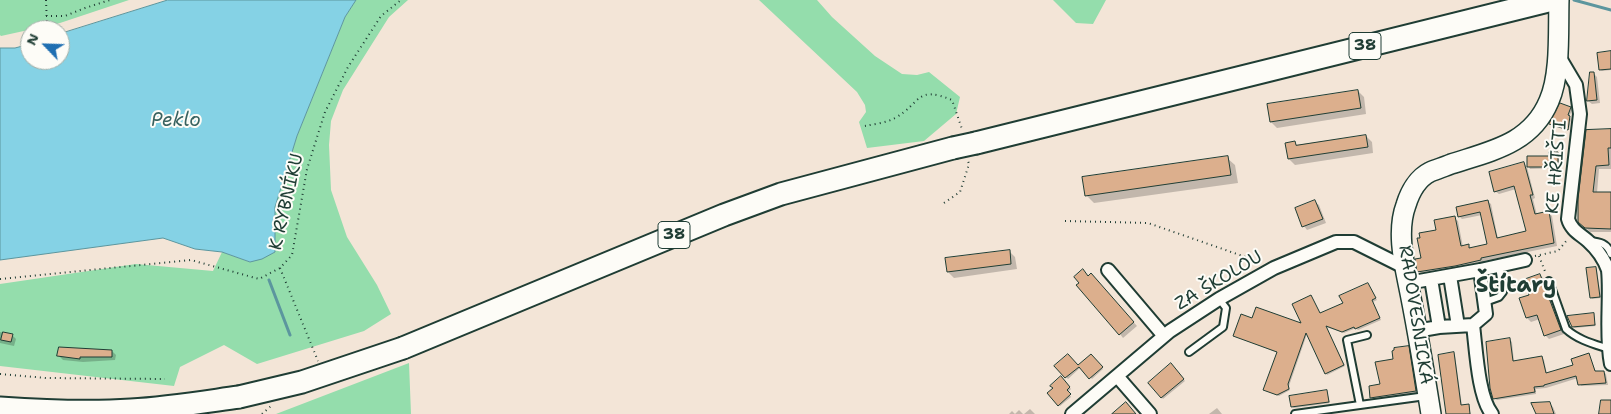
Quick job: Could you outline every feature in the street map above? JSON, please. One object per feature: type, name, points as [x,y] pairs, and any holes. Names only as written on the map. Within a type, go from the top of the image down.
[{"type":"main road","name":"38","points":[[0,408],[81,412],[132,410],[239,397],[302,382],[403,348],[724,215],[782,194],[964,144],[1557,2]]},
{"type":"street","name":"RADOVESNICKÁ","points":[[1430,405],[1406,275],[1402,227],[1405,206],[1414,187],[1428,172],[1506,146],[1533,128],[1550,100],[1557,70],[1557,2]]},
{"type":"street","name":"KE HŘIŠTI","points":[[1558,52],[1576,85],[1580,114],[1568,219],[1570,225],[1595,248],[1608,269],[1610,280],[1609,349],[1611,364]]},
{"type":"street","name":"ZA ŠKOLOU","points":[[1073,414],[1164,336],[1219,299],[1274,268],[1336,242],[1354,242],[1406,275]]},
{"type":"street","points":[[1406,275],[1431,278],[1450,276],[1525,260]]},
{"type":"street","points":[[1108,270],[1164,336]]},
{"type":"street","points":[[1416,330],[1473,325],[1486,314],[1480,270]]},
{"type":"street","points":[[1450,276],[1458,326]]},
{"type":"street","points":[[1431,278],[1439,328]]},
{"type":"street","points":[[1473,325],[1482,394],[1487,408],[1492,414]]},
{"type":"street","points":[[1117,376],[1150,414]]},
{"type":"lane","points":[[1588,241],[1606,245],[1611,254]]},
{"type":"lane","points":[[1484,302],[1499,297],[1503,292],[1499,266]]},
{"type":"lane","points":[[1548,281],[1566,329],[1582,340],[1609,349]]},
{"type":"lane","points":[[1189,352],[1223,327],[1226,308],[1219,299]]},
{"type":"lane","points":[[1360,405],[1347,340],[1367,335]]},
{"type":"lane","points":[[1295,414],[1360,405],[1430,405]]},
{"type":"path","points":[[46,0],[46,20]]},
{"type":"path","points":[[46,16],[64,16],[110,0]]},
{"type":"path","name":"K RYBNÍKU","points":[[0,279],[191,260],[259,279],[280,268],[292,255],[306,169],[325,112],[348,67],[381,16],[401,0]]},
{"type":"path","points":[[865,126],[895,118],[924,95],[937,94],[952,100],[969,164],[960,192],[944,203]]},
{"type":"path","points":[[1065,221],[1148,223],[1238,253],[1274,268]]},
{"type":"path","points":[[1548,281],[1539,255],[1558,251],[1575,230]]},
{"type":"path","points":[[280,268],[320,366]]},
{"type":"path","points":[[0,374],[46,378],[165,379]]},
{"type":"path","points":[[262,414],[272,406]]},
{"type":"green space","points":[[0,0],[129,0],[69,20],[20,20],[20,32],[0,35]]},
{"type":"green space","points":[[356,0],[408,0],[389,17],[343,90],[331,121],[329,145],[331,190],[347,237],[377,285],[391,314],[364,331],[257,364],[224,345],[180,367],[174,386],[0,366],[0,284],[136,264],[213,271],[222,252],[250,262],[275,252],[275,207],[297,136],[345,17]]},
{"type":"green space","points":[[759,0],[817,0],[832,17],[875,56],[902,74],[917,75],[929,72],[960,97],[956,114],[924,141],[867,148],[859,122],[866,112],[865,105],[857,92]]},
{"type":"green space","points":[[1053,0],[1106,0],[1093,24],[1076,23]]},
{"type":"green space","points":[[409,363],[411,414],[276,414]]},
{"type":"water","name":"Peklo","points":[[168,0],[356,0],[345,17],[297,136],[275,207],[275,252],[262,259],[250,262],[222,252],[195,249],[163,238],[0,260],[0,48],[20,47],[20,70],[70,70],[70,31]]},
{"type":"building","points":[[1611,51],[1611,69],[1599,70],[1597,53]]},
{"type":"building","points":[[1590,72],[1594,72],[1597,100],[1587,101]]},
{"type":"building","points":[[1358,90],[1361,108],[1270,122],[1267,104]]},
{"type":"building","points":[[1560,103],[1571,107],[1568,115],[1570,116],[1568,130],[1549,124]]},
{"type":"building","points":[[1611,129],[1611,148],[1608,148],[1609,165],[1596,166],[1593,192],[1611,192],[1611,229],[1585,228],[1578,222],[1578,199],[1586,130]]},
{"type":"building","points":[[1366,135],[1368,147],[1288,159],[1285,143],[1295,141],[1296,145]]},
{"type":"building","points":[[1549,152],[1558,152],[1558,167],[1527,167],[1527,156],[1549,156]]},
{"type":"building","points":[[1228,156],[1231,175],[1085,196],[1082,177]]},
{"type":"building","points":[[1524,162],[1533,195],[1530,195],[1535,214],[1549,211],[1554,243],[1481,258],[1481,260],[1455,266],[1417,272],[1415,259],[1421,258],[1417,238],[1420,238],[1419,233],[1436,230],[1434,220],[1455,216],[1461,246],[1469,244],[1469,248],[1487,244],[1480,212],[1458,217],[1456,207],[1488,200],[1497,238],[1526,231],[1514,186],[1494,192],[1489,172]]},
{"type":"building","points":[[1315,200],[1323,219],[1302,227],[1295,208]]},
{"type":"building","points":[[1010,250],[1011,264],[947,272],[945,258]]},
{"type":"building","points":[[1596,267],[1600,297],[1590,298],[1586,268]]},
{"type":"building","points":[[1083,269],[1088,276],[1091,273],[1134,322],[1119,335],[1076,285],[1079,283],[1074,277]]},
{"type":"building","points":[[1540,274],[1561,330],[1544,336],[1537,315],[1526,318],[1519,298],[1529,295],[1526,279]]},
{"type":"building","points":[[1368,283],[1376,298],[1372,300],[1380,318],[1355,329],[1354,327],[1342,332],[1326,326],[1344,365],[1325,374],[1306,333],[1288,384],[1289,389],[1277,395],[1263,390],[1277,352],[1233,336],[1241,314],[1252,318],[1256,307],[1301,323],[1292,304],[1311,295],[1320,313],[1343,303],[1339,296]]},
{"type":"building","points":[[1594,313],[1595,325],[1572,327],[1567,316]]},
{"type":"building","points":[[3,332],[13,334],[11,342],[1,340]]},
{"type":"building","points":[[1510,338],[1513,361],[1542,356],[1546,373],[1573,365],[1571,359],[1589,353],[1595,371],[1604,371],[1606,383],[1578,385],[1576,376],[1544,386],[1534,387],[1535,392],[1493,399],[1490,388],[1486,342]]},
{"type":"building","points":[[1409,346],[1416,391],[1370,398],[1369,386],[1380,384],[1375,362],[1393,359],[1392,351],[1394,348]]},
{"type":"building","points":[[59,347],[112,350],[112,357],[80,357],[80,359],[57,356]]},
{"type":"building","points":[[1454,352],[1461,405],[1469,404],[1470,414],[1446,414],[1438,355]]},
{"type":"building","points":[[1068,354],[1078,365],[1091,354],[1103,367],[1089,379],[1079,367],[1065,378],[1054,366]]},
{"type":"building","points":[[1171,363],[1184,379],[1161,398],[1148,383]]},
{"type":"building","points":[[1061,376],[1070,387],[1067,390],[1071,394],[1058,406],[1047,393],[1053,388],[1050,386]]},
{"type":"building","points":[[1327,390],[1329,402],[1291,407],[1289,396]]},
{"type":"building","points":[[1601,400],[1611,400],[1611,414],[1599,414]]},
{"type":"building","points":[[1126,402],[1136,414],[1112,414]]},
{"type":"building","points":[[1550,402],[1554,414],[1536,414],[1531,403]]},
{"type":"waterway","name":"Peklo","points":[[1574,0],[1611,10]]},
{"type":"waterway","points":[[269,280],[290,335]]},
{"type":"district","name":"Štítary","points":[[1516,286]]}]
